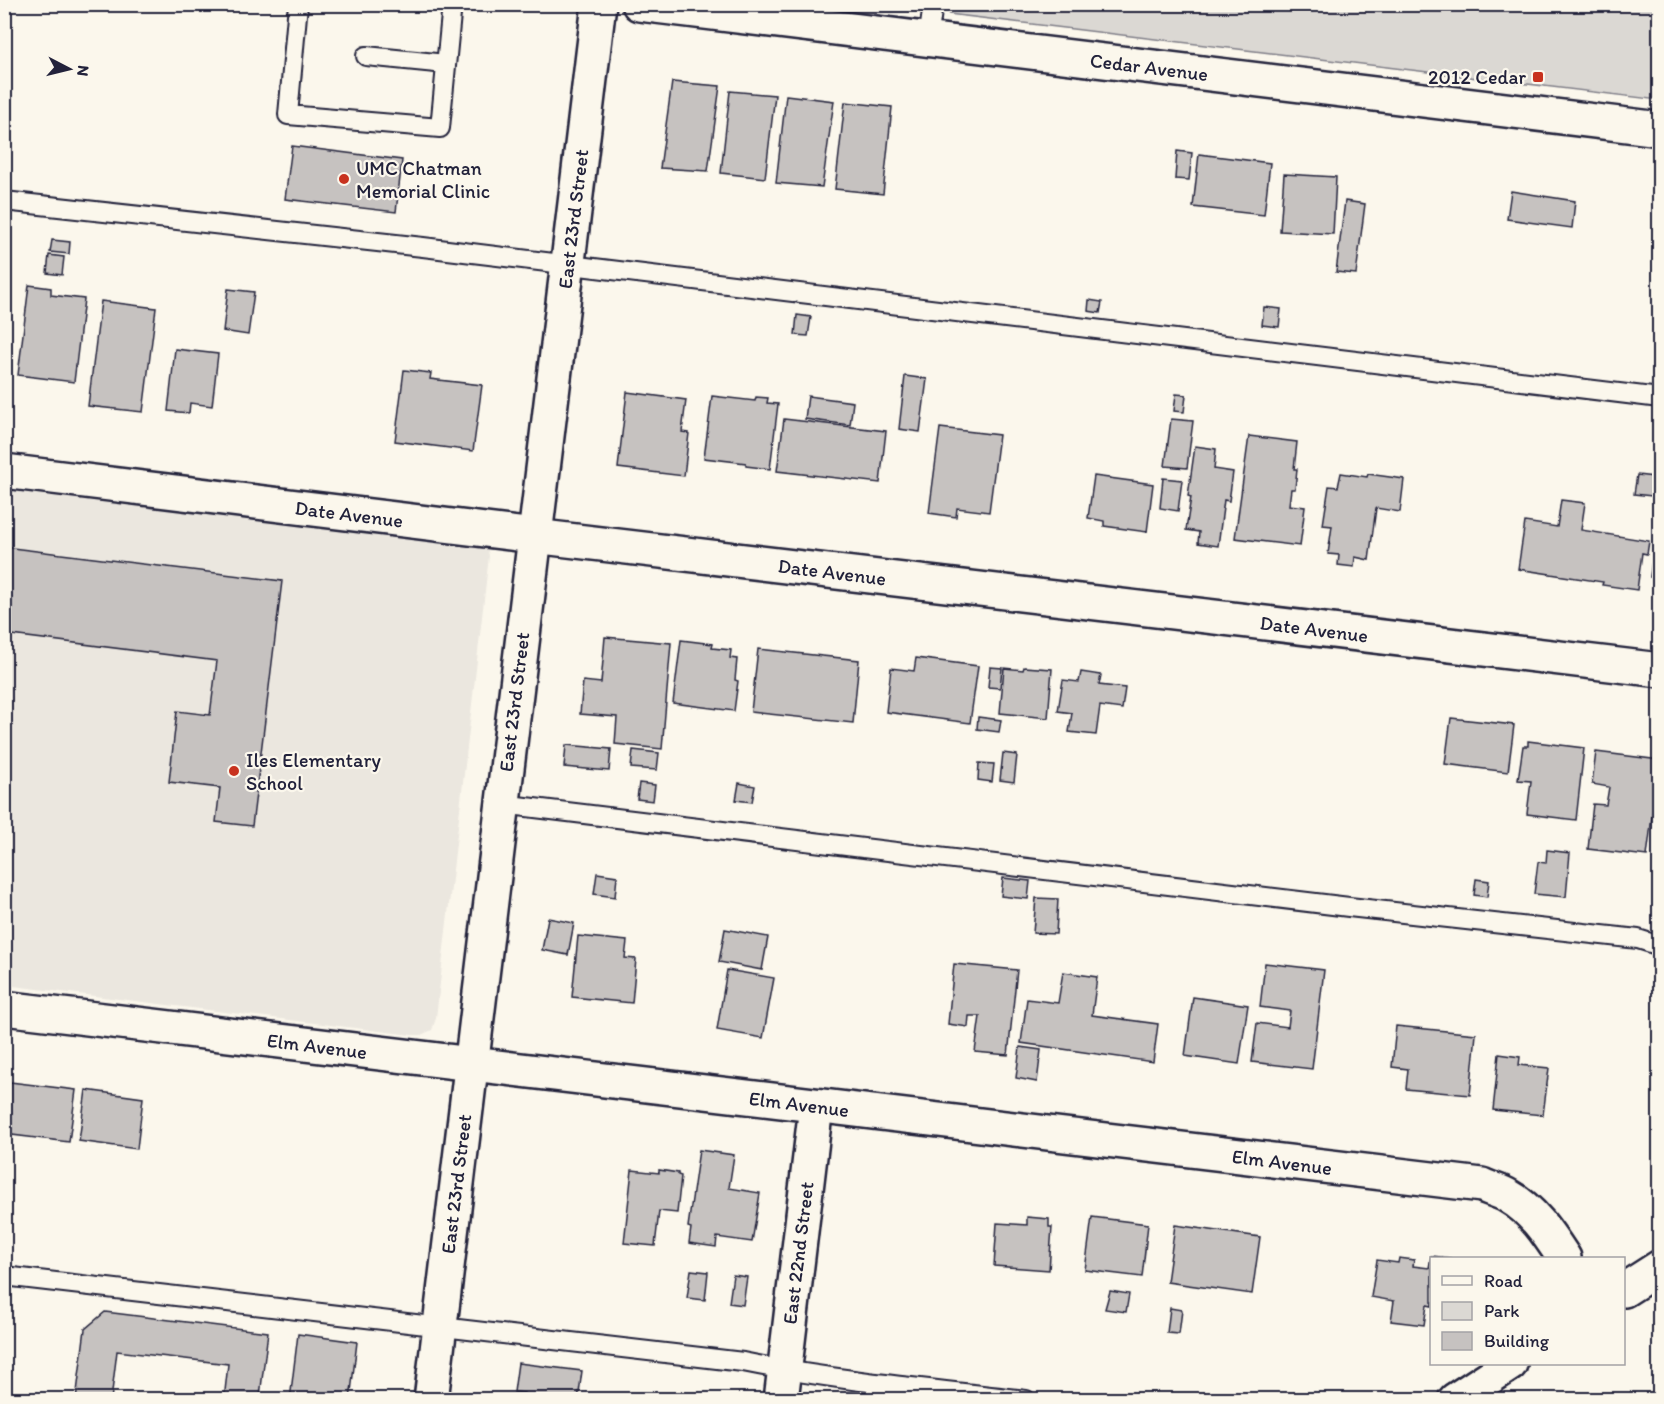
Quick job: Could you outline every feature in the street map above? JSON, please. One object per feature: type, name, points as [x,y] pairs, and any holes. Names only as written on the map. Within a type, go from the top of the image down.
[{"type":"street","name":"East 23rd Street","points":[[431,1400],[599,4]]},
{"type":"street","name":"Cedar Avenue","points":[[639,4],[1659,129]]},
{"type":"street","name":"Date Avenue","points":[[4,471],[1659,670]]},
{"type":"street","name":"Elm Avenue","points":[[4,1008],[1482,1185],[1507,1195],[1526,1209],[1550,1236],[1563,1257]]},
{"type":"street","name":"East 22nd Street","points":[[782,1385],[816,1106]]},
{"type":"street","points":[[1625,1289],[1659,1267]]},
{"type":"street","points":[[1455,1400],[1508,1365]]},
{"type":"lane","points":[[298,4],[288,115],[440,128],[453,4]]},
{"type":"lane","points":[[928,40],[933,4]]},
{"type":"lane","points":[[366,56],[446,64]]},
{"type":"lane","points":[[4,201],[567,265],[1659,398]]},
{"type":"lane","points":[[501,804],[1638,939],[1659,946]]},
{"type":"lane","points":[[4,1276],[743,1362],[782,1385],[895,1385],[1026,1400]]},
{"type":"shaded area","name":"Iles Elementary School","points":[[5,486],[481,544],[488,551],[436,1018],[432,1030],[421,1035],[412,1035],[5,985]]},
{"type":"green space","points":[[951,4],[1659,5],[1659,100],[949,14]]},
{"type":"building","points":[[672,82],[720,86],[708,171],[660,168]]},
{"type":"building","points":[[730,91],[775,95],[765,178],[721,173]]},
{"type":"building","points":[[786,95],[834,101],[822,187],[776,183]]},
{"type":"building","points":[[845,102],[892,107],[883,194],[835,189]]},
{"type":"building","name":"UMC Chatman Memorial Clinic","points":[[292,146],[402,160],[396,212],[285,199]]},
{"type":"building","points":[[1177,151],[1192,153],[1189,180],[1175,179]]},
{"type":"building","points":[[1199,154],[1270,163],[1264,215],[1193,207]]},
{"type":"building","points":[[1284,174],[1336,177],[1333,234],[1280,231]]},
{"type":"building","points":[[1511,191],[1575,201],[1572,228],[1507,219]]},
{"type":"building","points":[[1345,201],[1365,204],[1356,274],[1336,272]]},
{"type":"building","points":[[52,240],[70,242],[69,254],[50,252]]},
{"type":"building","points":[[49,255],[64,257],[62,275],[47,273]]},
{"type":"building","points":[[29,285],[51,288],[51,295],[84,299],[74,382],[18,375]]},
{"type":"building","points":[[228,289],[254,292],[248,335],[223,331]]},
{"type":"building","points":[[1089,300],[1102,302],[1100,313],[1088,311]]},
{"type":"building","points":[[101,301],[156,308],[143,412],[88,406]]},
{"type":"building","points":[[1264,307],[1281,309],[1279,327],[1262,325]]},
{"type":"building","points":[[797,315],[811,317],[808,336],[795,335]]},
{"type":"building","points":[[175,349],[218,354],[212,406],[190,403],[189,413],[168,411]]},
{"type":"building","points":[[404,370],[431,373],[430,379],[482,385],[473,451],[395,441]]},
{"type":"building","points":[[905,376],[927,379],[920,432],[899,429]]},
{"type":"building","points":[[627,392],[686,400],[682,432],[689,433],[684,476],[618,468]]},
{"type":"building","points":[[1176,394],[1186,395],[1184,412],[1174,411]]},
{"type":"building","points":[[712,396],[755,401],[756,397],[768,398],[767,403],[778,404],[770,469],[746,466],[746,463],[704,458]]},
{"type":"building","points":[[808,396],[853,402],[850,425],[805,419]]},
{"type":"building","points":[[784,419],[886,431],[880,483],[777,471]]},
{"type":"building","points":[[1171,419],[1193,421],[1187,468],[1165,466]]},
{"type":"building","points":[[940,428],[999,435],[989,512],[957,508],[956,517],[929,513]]},
{"type":"building","points":[[1249,436],[1297,442],[1294,469],[1297,469],[1295,489],[1291,489],[1289,505],[1305,507],[1300,546],[1235,538]]},
{"type":"building","points":[[1195,446],[1216,449],[1214,469],[1233,472],[1229,501],[1224,500],[1218,546],[1198,543],[1199,532],[1186,530]]},
{"type":"building","points":[[1341,473],[1404,479],[1400,512],[1376,508],[1369,560],[1355,557],[1354,567],[1338,565],[1339,555],[1328,554],[1332,526],[1323,525],[1329,486],[1338,487]]},
{"type":"building","points":[[1637,475],[1654,477],[1652,496],[1634,494]]},
{"type":"building","points":[[1094,476],[1153,484],[1147,532],[1104,526],[1104,521],[1088,518]]},
{"type":"building","points":[[1163,478],[1182,480],[1178,511],[1160,508]]},
{"type":"building","points":[[1561,500],[1585,503],[1581,530],[1649,541],[1647,554],[1642,553],[1637,590],[1602,585],[1603,582],[1518,569],[1525,522],[1557,527]]},
{"type":"building","points":[[1660,503],[1660,578],[1650,577]]},
{"type":"building","points":[[4,547],[282,581],[252,826],[216,822],[220,788],[169,782],[177,711],[210,715],[217,661],[4,634]]},
{"type":"building","points":[[605,637],[671,643],[662,749],[615,744],[617,717],[580,714],[583,681],[601,683]]},
{"type":"building","points":[[681,640],[713,644],[712,648],[731,650],[730,658],[737,659],[735,680],[738,681],[734,711],[673,703]]},
{"type":"building","points":[[758,649],[859,660],[853,723],[751,712]]},
{"type":"building","points":[[916,658],[978,666],[970,723],[886,712],[891,668],[914,671]]},
{"type":"building","points":[[990,667],[1002,668],[1000,688],[988,687]]},
{"type":"building","points":[[1024,667],[1052,669],[1048,718],[1000,713],[1004,668],[1023,670]]},
{"type":"building","points":[[1081,672],[1101,675],[1099,685],[1125,688],[1122,709],[1100,706],[1096,735],[1069,732],[1072,713],[1058,711],[1063,680],[1079,682]]},
{"type":"building","points":[[978,717],[1001,720],[999,732],[977,729]]},
{"type":"building","points":[[1451,718],[1514,725],[1508,772],[1445,764]]},
{"type":"building","points":[[1528,741],[1584,748],[1576,820],[1527,814],[1531,781],[1518,780],[1523,746],[1528,746]]},
{"type":"building","points":[[566,745],[611,749],[609,771],[564,767]]},
{"type":"building","points":[[633,750],[659,753],[657,770],[631,768]]},
{"type":"building","points":[[1596,752],[1660,760],[1647,856],[1588,849],[1593,804],[1606,805],[1609,787],[1592,784]]},
{"type":"building","points":[[1003,753],[1017,755],[1014,782],[1000,780]]},
{"type":"building","points":[[979,763],[994,764],[992,782],[978,780]]},
{"type":"building","points":[[639,783],[655,785],[653,801],[637,799]]},
{"type":"building","points":[[739,783],[755,786],[752,802],[736,800]]},
{"type":"building","points":[[1547,850],[1570,853],[1566,897],[1534,894],[1538,862],[1546,863]]},
{"type":"building","points":[[597,873],[617,876],[615,897],[594,894]]},
{"type":"building","points":[[1003,878],[1030,881],[1028,899],[1001,896]]},
{"type":"building","points":[[1476,879],[1489,881],[1487,897],[1474,895]]},
{"type":"building","points":[[1036,898],[1058,899],[1056,934],[1033,933]]},
{"type":"building","points":[[548,918],[574,923],[568,955],[542,950]]},
{"type":"building","points":[[725,929],[768,937],[762,970],[719,962]]},
{"type":"building","points":[[578,936],[627,941],[625,958],[636,959],[632,1003],[572,997]]},
{"type":"building","points":[[1265,963],[1324,970],[1312,1069],[1252,1062],[1257,1023],[1288,1027],[1290,1011],[1260,1007]]},
{"type":"building","points":[[954,964],[1017,970],[1008,1055],[975,1052],[980,1016],[969,1016],[968,1027],[948,1024]]},
{"type":"building","points":[[727,970],[774,978],[763,1038],[717,1030]]},
{"type":"building","points":[[1063,972],[1097,977],[1092,1015],[1158,1024],[1153,1062],[1021,1043],[1027,999],[1058,1003]]},
{"type":"building","points":[[1193,997],[1248,1005],[1239,1064],[1185,1056]]},
{"type":"building","points":[[1396,1026],[1476,1034],[1470,1095],[1406,1089],[1408,1069],[1392,1067]]},
{"type":"building","points":[[1020,1047],[1041,1050],[1037,1082],[1016,1078]]},
{"type":"building","points":[[1499,1054],[1520,1057],[1519,1065],[1549,1068],[1543,1115],[1493,1110]]},
{"type":"building","points":[[10,1082],[76,1090],[69,1142],[4,1134]]},
{"type":"building","points":[[86,1090],[143,1098],[137,1149],[79,1141]]},
{"type":"building","points":[[699,1150],[734,1155],[729,1188],[760,1193],[752,1242],[717,1237],[716,1247],[689,1243],[691,1228],[688,1227]]},
{"type":"building","points":[[632,1170],[659,1173],[659,1170],[678,1173],[681,1176],[677,1213],[659,1211],[655,1246],[624,1243]]},
{"type":"building","points":[[1027,1217],[1049,1219],[1049,1227],[1052,1227],[1049,1270],[994,1266],[997,1223],[1027,1225]]},
{"type":"building","points":[[1092,1217],[1148,1224],[1142,1277],[1085,1270]]},
{"type":"building","points":[[1175,1225],[1260,1237],[1252,1294],[1167,1282]]},
{"type":"building","points":[[1399,1258],[1414,1260],[1413,1266],[1429,1268],[1430,1262],[1430,1306],[1427,1305],[1424,1325],[1391,1321],[1394,1301],[1371,1297],[1377,1260],[1398,1263]]},
{"type":"building","points":[[691,1270],[708,1272],[705,1300],[687,1298]]},
{"type":"building","points":[[733,1275],[747,1277],[743,1305],[729,1303]]},
{"type":"building","points":[[1110,1291],[1129,1294],[1126,1312],[1105,1309]]},
{"type":"building","points":[[1170,1308],[1182,1310],[1179,1334],[1167,1333]]},
{"type":"building","points":[[105,1312],[268,1332],[260,1396],[272,1398],[272,1400],[224,1400],[228,1364],[117,1351],[111,1400],[76,1400],[85,1329]]},
{"type":"building","points":[[298,1334],[357,1342],[350,1400],[290,1400]]},
{"type":"building","points":[[518,1363],[582,1371],[578,1400],[523,1400],[524,1393],[514,1392]]},
{"type":"place","name":"2012 Cedar","points":[[1538,77]]},
{"type":"place","name":"UMC Chatman Memorial Clinic","points":[[344,179]]},
{"type":"place","name":"Iles Elementary School","points":[[234,771]]}]
